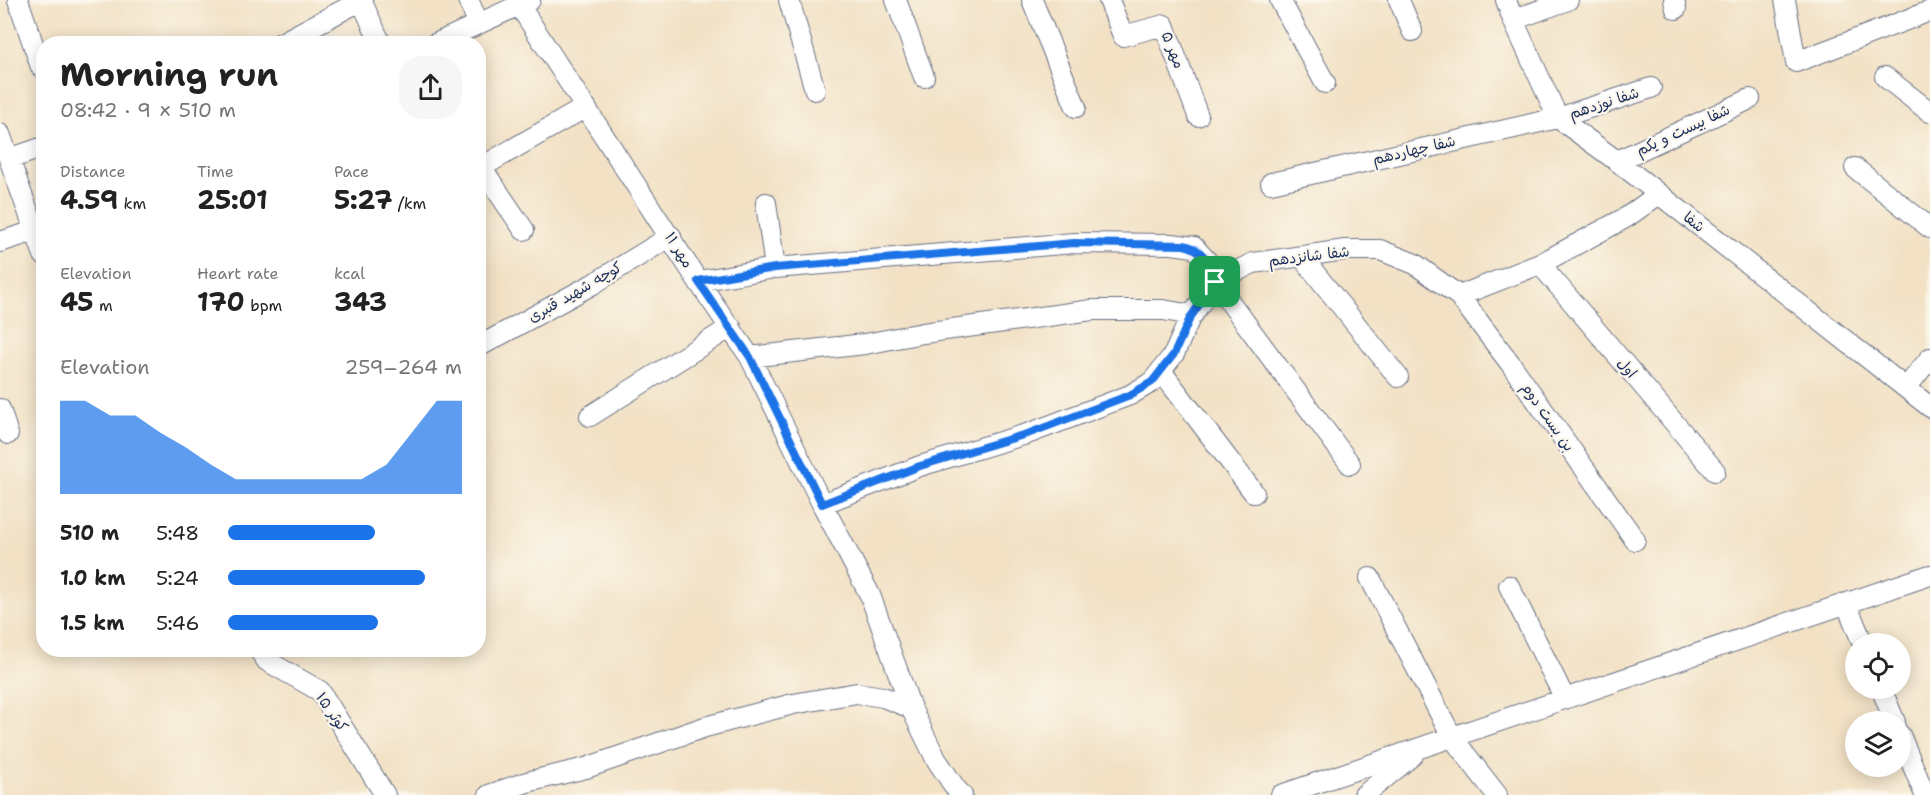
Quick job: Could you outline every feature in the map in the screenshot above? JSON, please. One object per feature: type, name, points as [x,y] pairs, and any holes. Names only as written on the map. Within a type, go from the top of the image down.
[{"type":"street","points":[[18,0],[36,52]]},
{"type":"street","points":[[294,36],[362,0],[378,36]]},
{"type":"street","points":[[468,0],[479,24]]},
{"type":"street","points":[[789,0],[815,90]]},
{"type":"street","points":[[896,0],[924,76]]},
{"type":"street","points":[[1032,0],[1076,106]]},
{"type":"street","name":"مهر ۵","points":[[1109,0],[1123,36],[1164,25],[1198,116]]},
{"type":"street","points":[[1280,0],[1325,83]]},
{"type":"street","points":[[1399,0],[1412,31]]},
{"type":"street","name":"شفا","points":[[1506,0],[1558,118],[1617,161],[1930,407]]},
{"type":"street","points":[[1513,20],[1568,0]]},
{"type":"street","points":[[1785,0],[1796,62],[1930,11]]},
{"type":"street","points":[[453,36],[524,2]]},
{"type":"street","name":"مهر ۱۱","points":[[524,2],[586,107],[750,357],[822,504],[870,595],[911,708],[936,759],[962,795]]},
{"type":"street","points":[[1885,77],[1930,112]]},
{"type":"street","name":"شفا نوزدهم","points":[[1558,118],[1651,88]]},
{"type":"street","name":"شفا بیست و یکم","points":[[1617,161],[1750,99]]},
{"type":"street","points":[[486,165],[586,107]]},
{"type":"street","name":"شفا چهاردهم","points":[[1271,183],[1558,118]]},
{"type":"street","points":[[0,134],[36,222]]},
{"type":"street","points":[[9,159],[36,150]]},
{"type":"street","points":[[1855,168],[1930,228]]},
{"type":"street","points":[[486,176],[524,230]]},
{"type":"street","points":[[1459,296],[1540,264],[1627,217],[1659,194]]},
{"type":"street","points":[[766,203],[775,268]]},
{"type":"street","points":[[0,242],[36,230]]},
{"type":"street","name":"کوچه شهید قنبری","points":[[486,343],[593,284],[671,236]]},
{"type":"street","points":[[698,281],[775,268],[1074,243],[1172,244],[1194,247],[1208,261],[1215,282],[1350,464]]},
{"type":"street","name":"شفا شانزدهم","points":[[822,504],[920,466],[1030,433],[1130,395],[1152,382],[1174,354],[1192,315],[1215,282],[1253,263],[1345,250],[1380,250],[1415,264],[1459,296]]},
{"type":"street","points":[[1302,257],[1398,376]]},
{"type":"street","name":"اول","points":[[1540,264],[1714,471]]},
{"type":"street","name":"بن بست دوم","points":[[1459,296],[1510,363],[1635,540]]},
{"type":"street","points":[[750,357],[865,344],[923,333],[1092,310],[1163,310],[1192,315]]},
{"type":"street","points":[[590,416],[731,327]]},
{"type":"street","points":[[1906,388],[1930,358]]},
{"type":"street","points":[[1161,371],[1254,493]]},
{"type":"street","points":[[0,410],[8,434]]},
{"type":"street","points":[[1281,795],[1930,575]]},
{"type":"street","points":[[1370,578],[1452,737],[1497,795]]},
{"type":"street","points":[[1509,586],[1565,699]]},
{"type":"street","points":[[1846,603],[1858,633]]},
{"type":"street","name":"کوثر ۱۵","points":[[264,657],[267,661],[320,691],[385,795]]},
{"type":"street","points":[[489,795],[527,782],[586,768],[705,727],[793,704],[857,693],[883,697],[911,708]]},
{"type":"street","points":[[1364,795],[1424,747]]},
{"type":"street","points":[[1911,761],[1925,795]]},
{"type":"route","points":[[1074,243],[1172,244],[1194,247],[1208,261],[1215,282],[1190,318],[1174,354],[1152,382],[1130,395],[1030,433],[920,466],[822,504],[750,357],[698,281],[775,268],[1074,243]]}]
